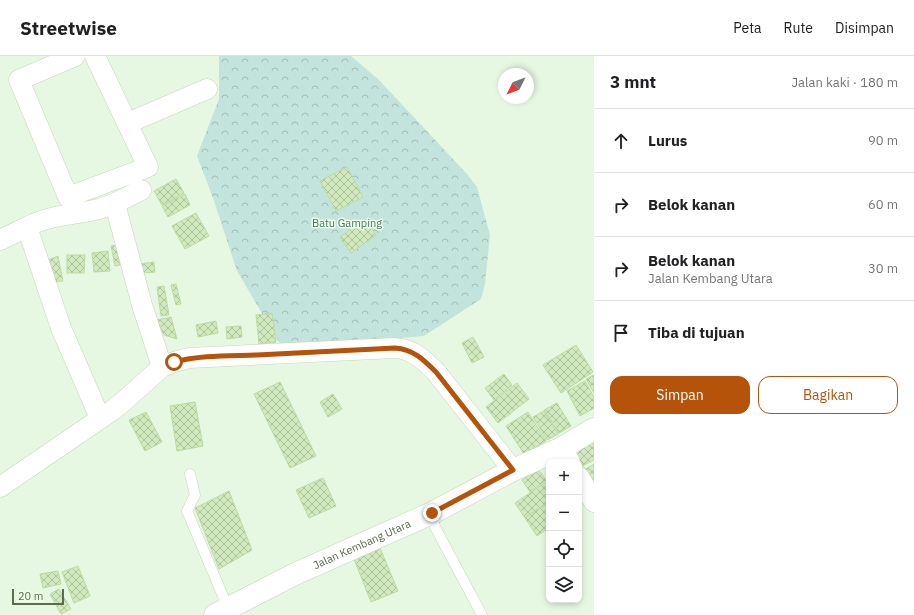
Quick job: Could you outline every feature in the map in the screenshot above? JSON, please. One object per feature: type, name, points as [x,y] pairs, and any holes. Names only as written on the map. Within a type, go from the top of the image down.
[{"type":"street","points":[[75,56],[19,80],[68,197],[148,167],[95,56]]},
{"type":"street","points":[[128,123],[207,89]]},
{"type":"street","points":[[0,240],[38,221],[99,209],[115,204],[141,190]]},
{"type":"street","points":[[115,204],[142,305],[162,368]]},
{"type":"street","points":[[27,227],[61,328],[100,418]]},
{"type":"street","points":[[1,484],[100,418],[125,400],[162,368],[174,362],[189,358],[395,348],[404,348],[415,354],[436,372],[513,470]]},
{"type":"street","name":"Jalan Kembang Utara","points":[[222,612],[295,574],[432,513],[513,470],[566,455],[594,429]]},
{"type":"street","points":[[582,482],[594,502]]},
{"type":"lane","points":[[190,474],[195,495],[186,511],[222,612]]},
{"type":"lane","points":[[432,513],[435,527],[482,615]]},
{"type":"green space","name":"Batu Gamping","points":[[219,56],[351,56],[379,80],[467,174],[477,187],[490,235],[485,284],[481,299],[424,336],[283,349],[237,271],[213,198],[197,156],[219,99]]},
{"type":"building","points":[[347,167],[363,197],[336,211],[320,181]]},
{"type":"building","points":[[176,179],[184,193],[162,205],[154,191]]},
{"type":"building","points":[[185,194],[190,205],[168,217],[162,206]]},
{"type":"building","points":[[196,213],[209,236],[185,249],[172,226]]},
{"type":"building","points":[[365,219],[376,235],[351,253],[340,237]]},
{"type":"building","points":[[116,245],[120,265],[115,266],[111,246]]},
{"type":"building","points":[[108,251],[110,271],[94,272],[92,253]]},
{"type":"building","points":[[67,255],[85,255],[84,273],[67,273]]},
{"type":"building","points":[[58,256],[63,281],[49,282],[46,261]]},
{"type":"building","points":[[154,262],[155,272],[141,273],[140,264]]},
{"type":"building","points":[[176,284],[181,304],[176,305],[171,285]]},
{"type":"building","points":[[164,286],[169,315],[161,316],[157,287]]},
{"type":"building","points":[[272,313],[276,342],[259,344],[256,315]]},
{"type":"building","points":[[171,317],[177,339],[164,335],[157,320]]},
{"type":"building","points":[[216,321],[218,333],[198,337],[196,325]]},
{"type":"building","points":[[241,326],[242,337],[227,339],[226,327]]},
{"type":"building","points":[[473,337],[484,357],[472,363],[462,343]]},
{"type":"building","points":[[576,345],[593,372],[561,393],[543,365]]},
{"type":"building","points":[[504,374],[512,385],[494,400],[485,388]]},
{"type":"building","points":[[594,375],[594,393],[586,379]]},
{"type":"building","points":[[585,381],[594,397],[594,408],[580,416],[567,391]]},
{"type":"building","points":[[280,382],[316,456],[290,468],[254,394]]},
{"type":"building","points":[[517,383],[529,399],[498,423],[486,407]]},
{"type":"building","points":[[333,394],[342,409],[328,417],[320,402]]},
{"type":"building","points":[[195,402],[203,446],[177,451],[170,406]]},
{"type":"building","points":[[557,403],[571,426],[559,433],[544,410]]},
{"type":"building","points":[[544,411],[558,434],[547,440],[533,417]]},
{"type":"building","points":[[146,412],[162,442],[145,451],[129,420]]},
{"type":"building","points":[[528,412],[546,441],[524,454],[506,426]]},
{"type":"building","points":[[594,441],[594,460],[582,466],[582,459],[578,459],[574,452]]},
{"type":"building","points":[[594,464],[594,486],[584,470]]},
{"type":"building","points":[[538,469],[546,480],[530,492],[522,480]]},
{"type":"building","points":[[323,478],[336,506],[309,518],[296,490]]},
{"type":"building","points":[[546,482],[546,503],[525,518],[515,503]]},
{"type":"building","points":[[229,491],[252,550],[219,569],[195,508]]},
{"type":"building","points":[[546,504],[546,530],[537,536],[525,518]]},
{"type":"building","points":[[380,548],[398,591],[371,602],[354,559]]},
{"type":"building","points":[[78,566],[90,596],[74,603],[62,572]]},
{"type":"building","points":[[58,571],[61,584],[43,588],[40,574]]},
{"type":"building","points":[[59,589],[71,609],[61,614],[50,594]]},
{"type":"route","points":[[174,362],[189,358],[395,348],[404,348],[415,354],[436,372],[513,470],[432,513]]}]
